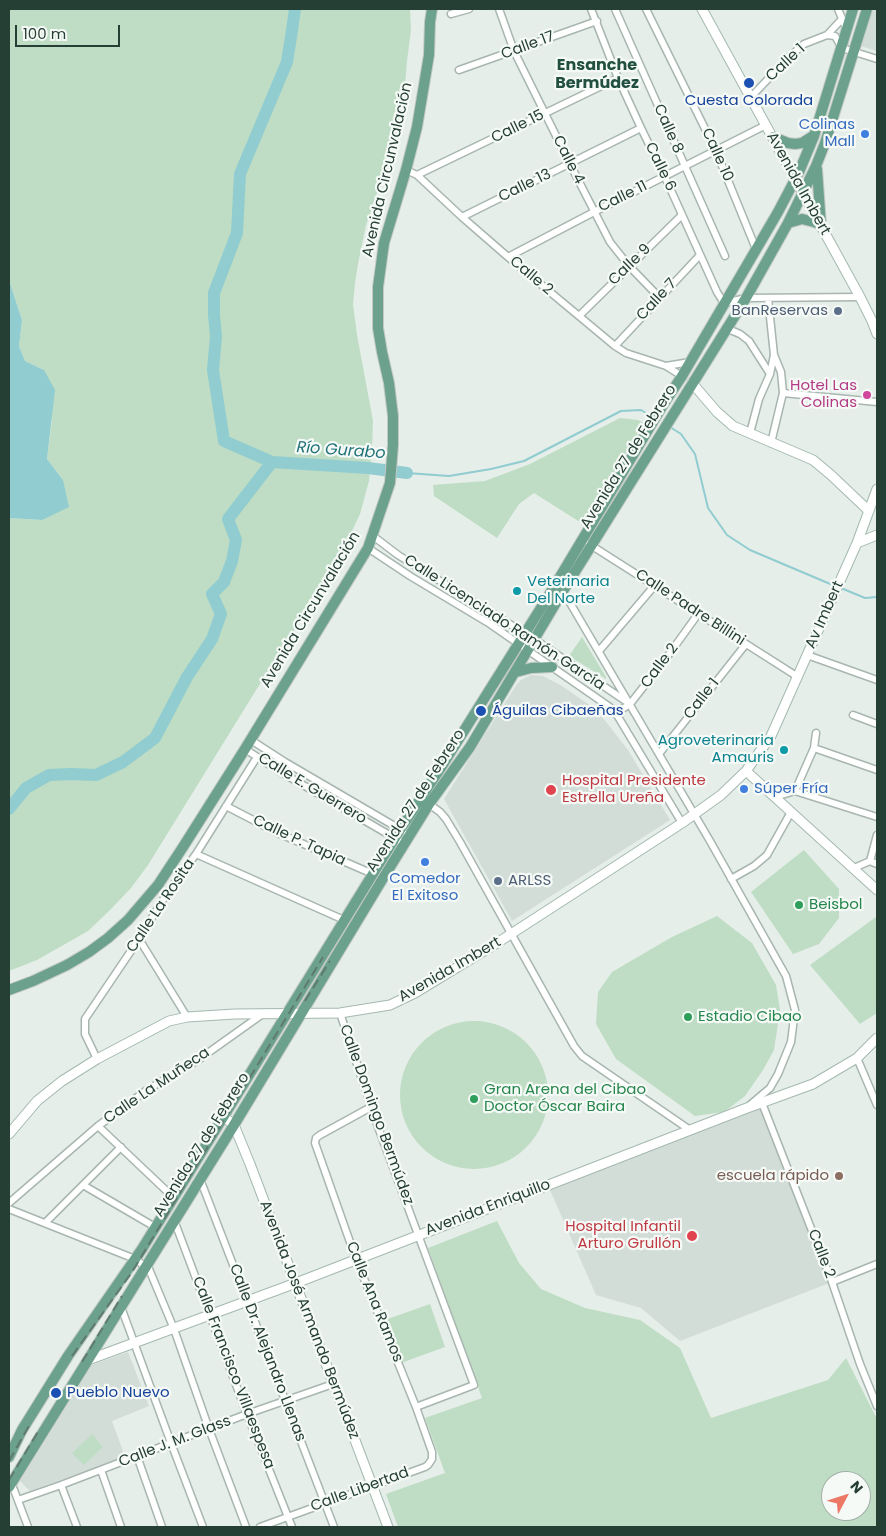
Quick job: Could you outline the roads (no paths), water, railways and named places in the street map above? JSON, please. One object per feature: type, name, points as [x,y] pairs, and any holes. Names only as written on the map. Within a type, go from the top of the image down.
[{"type":"main road","name":"Avenida Circunvalación","points":[[428,9],[430,22]]},
{"type":"main road","name":"Avenida Circunvalación","points":[[9,990],[67,965],[108,938],[128,920],[158,885],[248,744],[368,548],[390,483],[393,445],[393,416],[389,383],[378,328],[378,287],[384,243],[417,127],[429,55],[432,9]]},
{"type":"main road","name":"Avenida 27 de Febrero","points":[[9,1457],[22,1430],[68,1356],[135,1259],[397,834],[551,592],[725,303],[778,212],[814,136],[853,9]]},
{"type":"main road","name":"Avenida 27 de Febrero","points":[[10,1483],[234,1125],[429,804],[470,747],[653,445],[728,329],[804,194],[825,143],[867,9]]},
{"type":"main road","points":[[773,137],[788,144],[795,144],[802,143],[814,136]]},
{"type":"main road","points":[[788,223],[802,219],[821,225],[816,166]]},
{"type":"main road","points":[[516,672],[552,666]]},
{"type":"street","points":[[451,14],[469,9]]},
{"type":"street","name":"Calle 4","points":[[499,9],[514,51],[610,242],[628,266],[660,298]]},
{"type":"street","name":"Calle 6","points":[[591,9],[618,78],[717,292],[725,303]]},
{"type":"street","name":"Calle 8","points":[[615,9],[725,256]]},
{"type":"street","name":"Calle 10","points":[[646,9],[716,151],[756,248]]},
{"type":"street","name":"Avenida Imbert","points":[[702,9],[860,297],[877,334]]},
{"type":"street","points":[[838,9],[847,30]]},
{"type":"street","points":[[827,35],[842,19]]},
{"type":"street","name":"Calle 17","points":[[458,70],[597,21]]},
{"type":"street","points":[[827,35],[837,38],[842,48],[877,59]]},
{"type":"street","name":"Calle 1","points":[[751,97],[804,44],[827,35]]},
{"type":"street","name":"Calle 15","points":[[417,175],[618,78]]},
{"type":"street","name":"Calle 11","points":[[508,257],[766,126]]},
{"type":"street","name":"Calle 13","points":[[462,217],[641,128]]},
{"type":"street","name":"Calle 2","points":[[406,170],[417,175],[508,257],[615,346],[626,353],[666,366],[682,376]]},
{"type":"street","name":"Calle 9","points":[[578,316],[682,215]]},
{"type":"street","name":"Calle 7","points":[[615,346],[700,255]]},
{"type":"street","points":[[725,303],[746,298],[860,297]]},
{"type":"street","points":[[768,298],[774,355],[780,372],[783,393],[771,443]]},
{"type":"street","points":[[728,329],[740,334],[749,341],[770,374]]},
{"type":"street","points":[[750,433],[759,399],[770,374],[774,355]]},
{"type":"street","name":"Calle 2","points":[[666,366],[690,362]]},
{"type":"street","points":[[692,383],[717,412],[733,426],[813,460],[869,511]]},
{"type":"street","points":[[783,393],[877,402]]},
{"type":"street","points":[[857,543],[877,489]]},
{"type":"street","points":[[857,543],[877,535]]},
{"type":"street","name":"Calle Licenciado Ramón García","points":[[373,536],[534,639],[630,704],[758,924],[786,976],[795,1010],[791,1042],[770,1088],[747,1108]]},
{"type":"street","name":"Calle Padre Billini","points":[[582,539],[798,677]]},
{"type":"street","name":"Av Imbert","points":[[807,655],[857,543]]},
{"type":"street","name":"Calle Licenciado Ramón García","points":[[368,548],[518,643],[616,713],[682,823]]},
{"type":"street","points":[[599,651],[655,585]]},
{"type":"street","points":[[563,591],[630,704]]},
{"type":"street","name":"Calle 2","points":[[616,713],[630,704],[698,614]]},
{"type":"street","name":"Calle 1","points":[[659,754],[746,644]]},
{"type":"street","points":[[807,655],[877,680]]},
{"type":"street","name":"Avenida Imbert","points":[[9,1134],[37,1101],[62,1081],[97,1059],[169,1021],[187,1017],[264,1013],[340,1014],[390,1005],[434,982],[682,823],[722,795],[746,771],[772,736],[807,655]]},
{"type":"street","points":[[853,715],[877,724]]},
{"type":"street","points":[[794,791],[814,748],[816,733]]},
{"type":"street","name":"Calle E. Guerrero","points":[[248,744],[257,757],[408,839]]},
{"type":"street","name":"Calle E. Guerrero","points":[[248,744],[284,762],[397,834],[408,839]]},
{"type":"street","points":[[814,748],[877,770]]},
{"type":"street","name":"Calle La Rosita","points":[[97,1059],[85,1034],[85,1019],[164,898],[196,854],[257,757]]},
{"type":"street","points":[[746,771],[877,890]]},
{"type":"street","points":[[775,796],[794,791],[877,817]]},
{"type":"street","points":[[429,804],[446,819],[512,933],[554,1012],[582,1056],[690,1130]]},
{"type":"street","name":"Calle P. Tapia","points":[[226,806],[278,833],[373,874]]},
{"type":"street","points":[[731,879],[754,866],[767,855],[791,812]]},
{"type":"street","points":[[870,861],[877,835]]},
{"type":"street","points":[[196,854],[344,920]]},
{"type":"street","points":[[854,868],[870,861],[877,864]]},
{"type":"street","points":[[139,939],[187,1017]]},
{"type":"street","name":"Calle La Muñeca","points":[[9,1203],[98,1126],[147,1090],[198,1060],[264,1013]]},
{"type":"street","name":"Calle Domingo Bermúdez","points":[[340,1014],[371,1107],[474,1385],[416,1407]]},
{"type":"street","name":"Avenida Enriquillo","points":[[88,1360],[296,1283],[419,1234],[813,1084],[857,1058],[877,1038]]},
{"type":"street","points":[[857,1058],[877,1102]]},
{"type":"street","name":"Calle 2","points":[[762,1103],[832,1282],[860,1364],[877,1406]]},
{"type":"street","name":"Calle Ana Ramos","points":[[371,1107],[320,1135],[315,1141],[356,1259],[416,1407],[432,1452],[431,1462]]},
{"type":"street","name":"Avenida José Armando Bermúdez","points":[[224,1117],[234,1125],[388,1527]]},
{"type":"street","points":[[98,1126],[173,1197]]},
{"type":"street","points":[[45,1224],[121,1147]]},
{"type":"street","name":"Calle Dr. Alejandro Llenas","points":[[200,1179],[334,1527]]},
{"type":"street","points":[[83,1185],[155,1227]]},
{"type":"street","points":[[9,1209],[135,1259],[149,1269],[174,1329],[246,1527]]},
{"type":"street","name":"Calle Francisco Villaespesa","points":[[174,1219],[292,1527]]},
{"type":"street","points":[[832,1282],[877,1264]]},
{"type":"street","points":[[121,1307],[204,1527]]},
{"type":"street","name":"Calle J. M. Glass","points":[[18,1500],[333,1384]]},
{"type":"street","points":[[137,1456],[162,1527]]},
{"type":"street","name":"Calle Libertad","points":[[260,1527],[425,1467],[431,1462]]},
{"type":"street","points":[[101,1470],[121,1527]]},
{"type":"street","points":[[10,1483],[28,1527]]},
{"type":"street","points":[[61,1485],[77,1527]]},
{"type":"water","points":[[9,280],[22,320],[19,346],[25,361],[44,370],[55,390],[47,459],[63,480],[69,507],[42,520],[9,518]]},
{"type":"waterway","points":[[9,809],[26,788],[49,775],[96,775],[123,762],[155,738],[187,677],[212,639],[221,614],[212,594],[224,582],[232,561],[236,540],[228,519],[272,462],[224,441],[213,370],[216,336],[214,293],[237,233],[240,174],[287,62],[295,9]]},
{"type":"waterway","points":[[407,473],[449,476],[491,469],[524,461],[621,411],[641,410],[651,416]]},
{"type":"waterway","points":[[670,427],[681,434],[695,454],[708,508],[727,535],[750,550],[835,586]]},
{"type":"waterway","name":"Río Gurabo","points":[[272,462],[368,468],[407,473]]},
{"type":"waterway","points":[[841,588],[865,598],[877,597]]},
{"type":"railway","points":[[72,1356],[132,1272],[323,957]]},
{"type":"railway","points":[[305,1001],[330,961]]},
{"type":"railway","points":[[82,1362],[122,1296]]},
{"type":"railway","points":[[9,1461],[30,1424]]},
{"type":"railway","points":[[9,1480],[39,1430]]},
{"type":"place","name":"Cuesta Colorada","points":[[749,83]]},
{"type":"place","name":"Colinas Mall","points":[[865,134]]},
{"type":"place","name":"BanReservas","points":[[838,311]]},
{"type":"place","name":"Hotel Las Colinas","points":[[867,395]]},
{"type":"place","name":"Veterinaria Del Norte","points":[[517,591]]},
{"type":"place","name":"Águilas Cibaeñas","points":[[481,711]]},
{"type":"place","name":"Agroveterinaria Amauris","points":[[784,750]]},
{"type":"place","name":"Súper Fría","points":[[744,789]]},
{"type":"place","name":"Hospital Presidente Estrella Ureña","points":[[551,790]]},
{"type":"place","name":"Comedor El Exitoso","points":[[425,862]]},
{"type":"place","name":"ARLSS","points":[[498,881]]},
{"type":"place","name":"Beisbol","points":[[799,905]]},
{"type":"place","name":"Estadio Cibao","points":[[688,1017]]},
{"type":"place","name":"Gran Arena del Cibao Doctor Óscar Baira","points":[[474,1099]]},
{"type":"place","name":"escuela rápido","points":[[839,1176]]},
{"type":"place","name":"Hospital Infantil Arturo Grullón","points":[[692,1236]]},
{"type":"place","name":"Pueblo Nuevo","points":[[56,1393]]},
{"type":"district","name":"Ensanche Bermúdez","points":[[597,75]]}]
